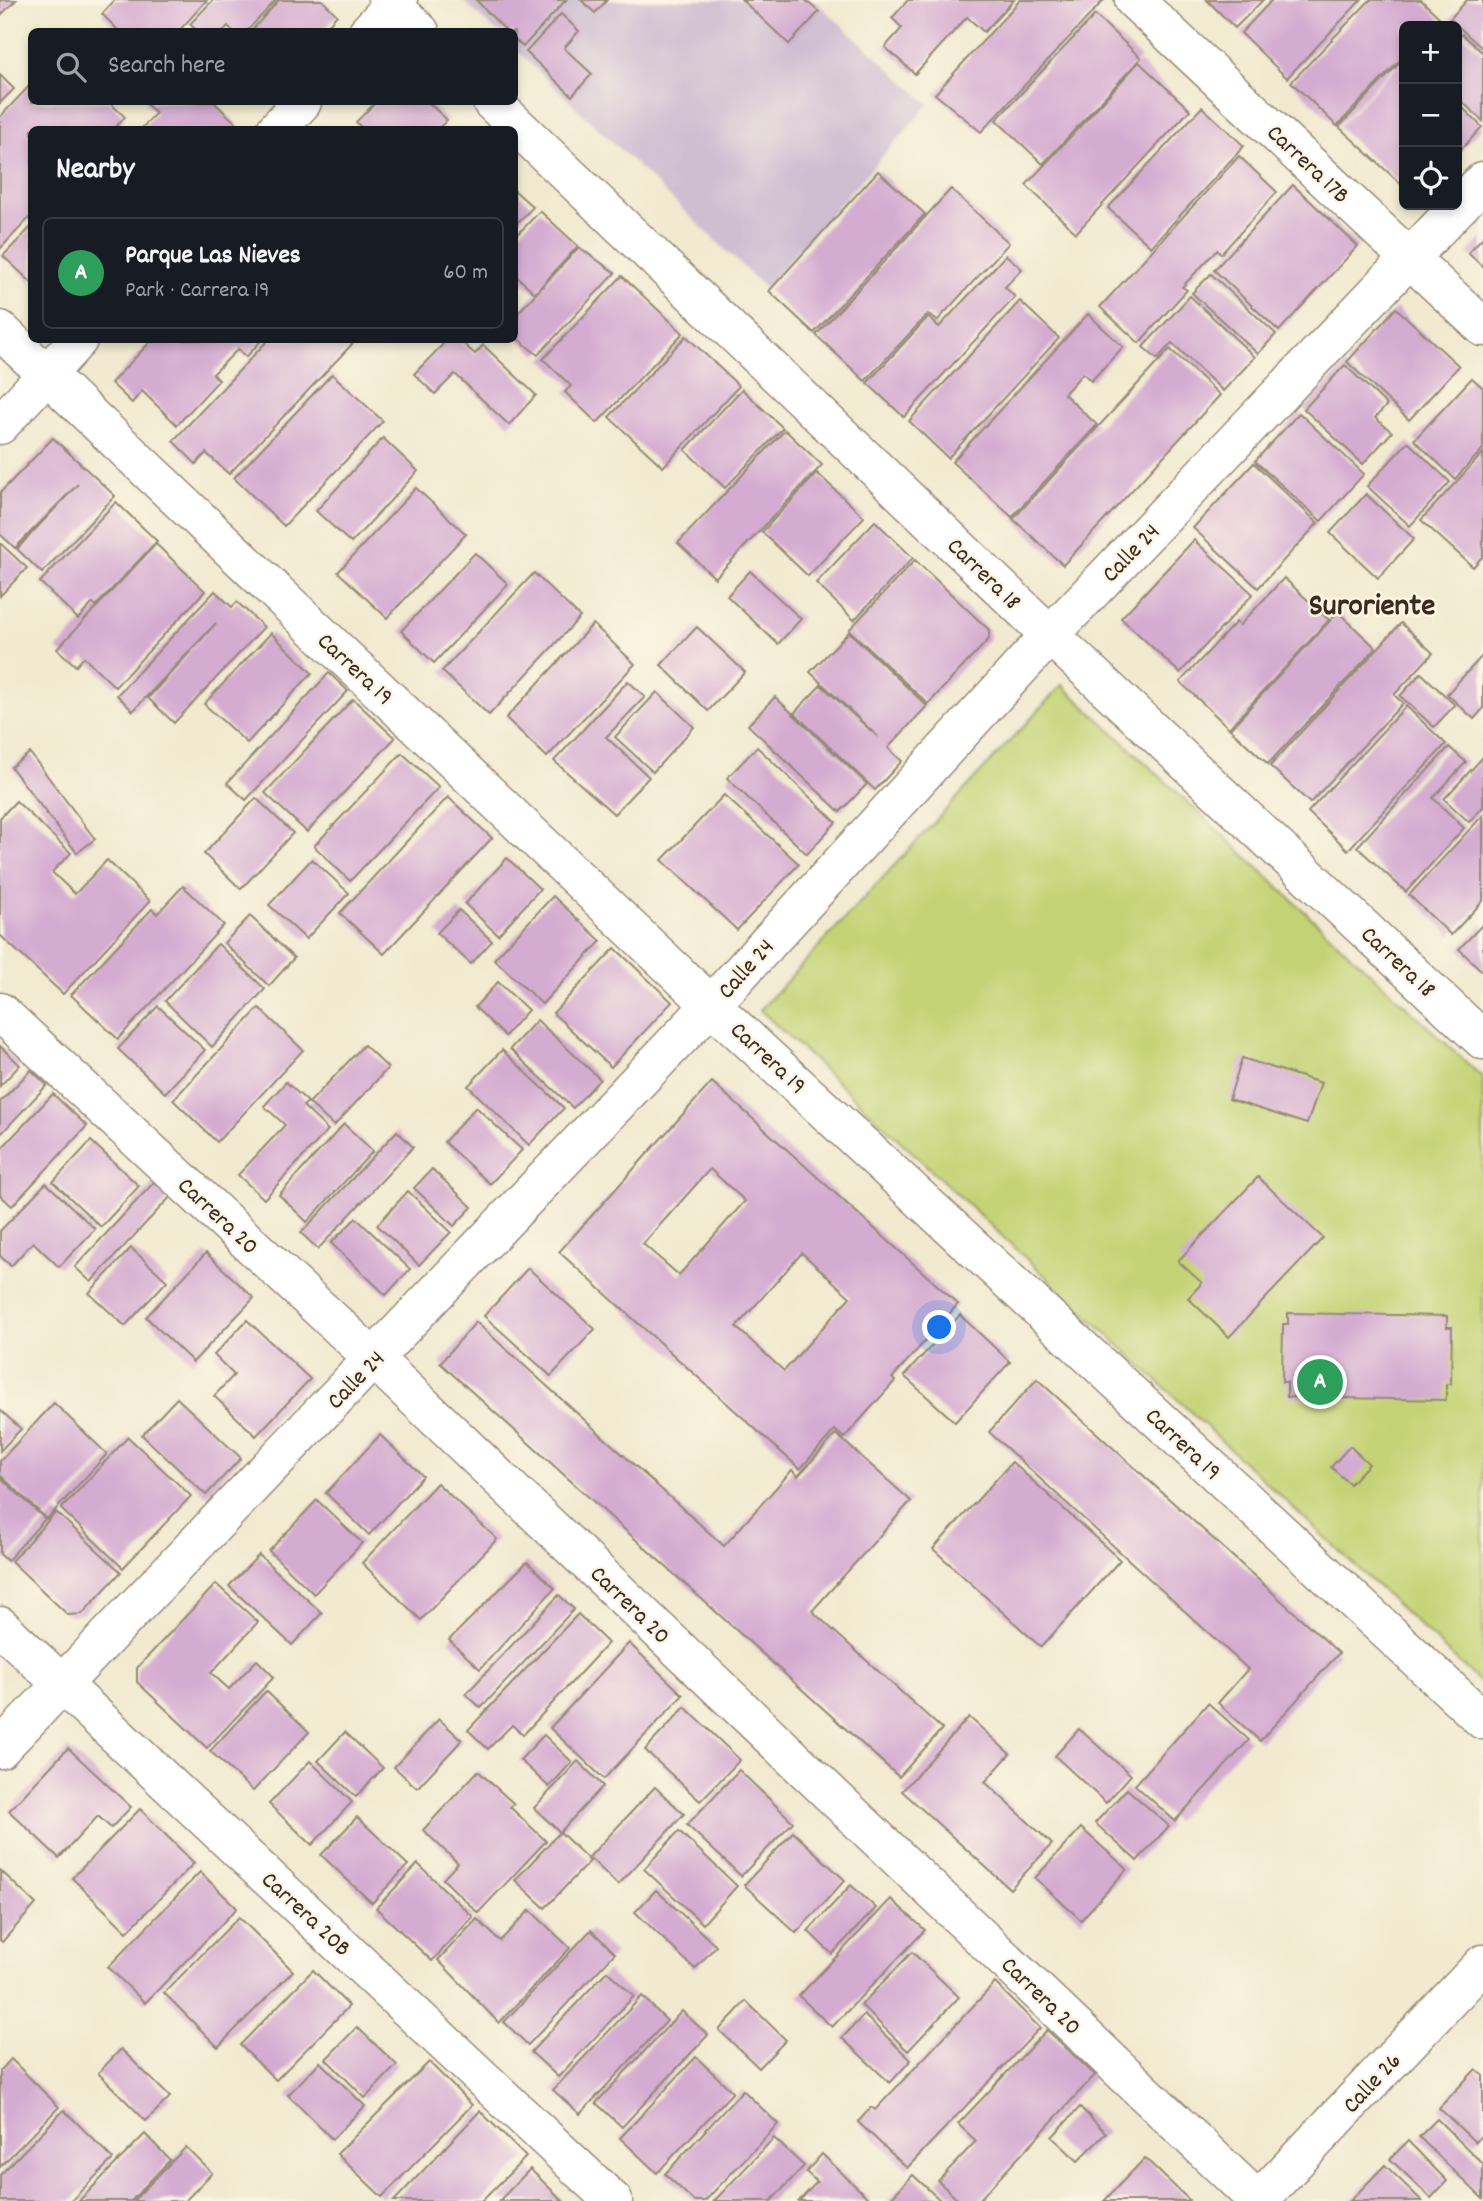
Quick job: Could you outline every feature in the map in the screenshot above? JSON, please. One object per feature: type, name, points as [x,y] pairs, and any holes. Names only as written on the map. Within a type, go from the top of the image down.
[{"type":"street","name":"Carrera 17B","points":[[1134,0],[1483,327]]},
{"type":"street","points":[[386,9],[413,28]]},
{"type":"street","points":[[280,126],[299,105]]},
{"type":"street","name":"Carrera 18","points":[[495,105],[517,126]]},
{"type":"street","name":"Carrera 18","points":[[518,127],[1050,635],[1483,1040]]},
{"type":"street","name":"Calle 24","points":[[0,1749],[712,1004],[1050,635],[1483,181]]},
{"type":"street","name":"Carrera 19","points":[[0,330],[712,1004],[1483,1720]]},
{"type":"street","points":[[0,425],[75,343]]},
{"type":"street","name":"Carrera 20","points":[[0,1012],[374,1359],[1258,2201]]},
{"type":"street","name":"Carrera 20B","points":[[0,1626],[613,2201]]},
{"type":"street","name":"Calle 26","points":[[1258,2201],[1483,1964]]},
{"type":"shaded area","points":[[462,0],[814,0],[929,104],[765,288],[518,52],[518,28],[493,28]]},
{"type":"green space","points":[[1062,685],[1483,1078],[1483,1685],[760,1010]]},
{"type":"building","points":[[0,0],[16,0],[0,16]]},
{"type":"building","points":[[115,0],[207,0],[182,28],[116,28],[102,14]]},
{"type":"building","points":[[213,0],[276,0],[250,28],[194,28],[190,24]]},
{"type":"building","points":[[279,0],[322,0],[337,15],[326,28],[254,28]]},
{"type":"building","points":[[476,0],[566,0],[523,47],[518,43],[518,28],[503,28]]},
{"type":"building","points":[[581,0],[607,0],[595,13]]},
{"type":"building","points":[[742,0],[805,0],[819,12],[789,44]]},
{"type":"building","points":[[908,0],[1014,0],[984,32],[967,17],[915,74],[885,47],[902,28],[892,18]]},
{"type":"building","points":[[1020,0],[1104,0],[981,132],[935,94]]},
{"type":"building","points":[[1207,0],[1263,0],[1235,28]]},
{"type":"building","points":[[1272,0],[1361,0],[1287,78],[1241,33]]},
{"type":"building","points":[[1370,0],[1421,0],[1441,19],[1399,21],[1399,61],[1337,126],[1291,82]]},
{"type":"building","points":[[1467,0],[1483,0],[1483,49],[1462,30],[1462,21],[1450,19]]},
{"type":"building","points":[[561,14],[579,31],[564,48],[592,74],[572,96],[526,52]]},
{"type":"building","points":[[1095,15],[1141,58],[1043,164],[996,120]]},
{"type":"building","points":[[1462,34],[1483,53],[1483,121],[1462,102]]},
{"type":"building","points":[[1139,62],[1190,110],[1076,233],[1026,185]]},
{"type":"building","points":[[1399,63],[1399,182],[1339,127]]},
{"type":"building","points":[[0,75],[14,89],[0,103]]},
{"type":"building","points":[[28,87],[28,105],[112,105],[125,117],[117,126],[28,126],[28,219],[0,249],[0,117]]},
{"type":"building","points":[[147,105],[217,105],[238,125],[144,126],[156,113]]},
{"type":"building","points":[[373,105],[431,105],[447,120],[441,126],[360,126],[356,122]]},
{"type":"building","points":[[1202,107],[1244,146],[1151,247],[1108,208]]},
{"type":"building","points":[[1462,107],[1482,127],[1462,149]]},
{"type":"building","points":[[1239,156],[1277,192],[1221,254],[1217,250],[1182,287],[1187,290],[1139,343],[1100,307]]},
{"type":"building","points":[[878,171],[925,214],[814,333],[769,291]]},
{"type":"building","points":[[1293,185],[1358,246],[1279,331],[1214,270]]},
{"type":"building","points":[[951,189],[1009,243],[937,321],[928,314],[865,381],[816,335]]},
{"type":"building","points":[[518,194],[533,207],[518,222]]},
{"type":"building","points":[[540,211],[578,246],[535,293],[518,278],[518,234]]},
{"type":"building","points":[[28,230],[28,279],[3,256]]},
{"type":"building","points":[[1483,237],[1483,267],[1468,253]]},
{"type":"building","points":[[579,247],[615,273],[538,355],[518,339],[518,313]]},
{"type":"building","points":[[1006,255],[1022,269],[1005,287],[1015,297],[904,417],[867,383],[928,317],[939,327]]},
{"type":"building","points":[[1211,274],[1276,334],[1258,354],[1192,293]]},
{"type":"building","points":[[622,276],[683,333],[597,423],[565,392],[571,386],[543,359]]},
{"type":"building","points":[[1190,296],[1255,357],[1223,391],[1172,343],[1157,359],[1143,347]]},
{"type":"building","points":[[1020,301],[1059,338],[948,458],[909,421]]},
{"type":"building","points":[[1396,308],[1459,366],[1409,420],[1347,362]]},
{"type":"building","points":[[1088,314],[1123,347],[1091,381],[1083,373],[1064,394],[1097,425],[1012,517],[952,462]]},
{"type":"building","points":[[686,336],[739,386],[663,467],[609,417]]},
{"type":"building","points":[[149,343],[259,343],[246,357],[238,349],[213,374],[219,380],[177,425],[142,391],[132,403],[111,383]]},
{"type":"building","points":[[265,343],[353,343],[229,474],[206,453],[196,464],[173,441]]},
{"type":"building","points":[[444,343],[462,343],[475,354],[483,345],[536,395],[509,425],[455,374],[435,394],[414,374]]},
{"type":"building","points":[[1170,349],[1220,395],[1063,565],[1013,519]]},
{"type":"building","points":[[1345,365],[1387,405],[1375,418],[1392,432],[1363,464],[1304,409]]},
{"type":"building","points":[[332,374],[383,421],[284,526],[234,478]]},
{"type":"building","points":[[1472,378],[1483,388],[1483,449],[1455,479],[1414,440]]},
{"type":"building","points":[[742,389],[783,428],[725,488],[685,450]]},
{"type":"building","points":[[1299,413],[1364,474],[1321,521],[1255,461]]},
{"type":"building","points":[[785,430],[822,465],[715,578],[678,543]]},
{"type":"building","points":[[53,438],[115,496],[42,573],[17,549],[78,484],[15,548],[0,534],[0,493]]},
{"type":"building","points":[[383,438],[418,471],[351,543],[316,511]]},
{"type":"building","points":[[1408,442],[1450,482],[1410,526],[1367,486]]},
{"type":"building","points":[[1483,453],[1483,556],[1473,567],[1421,520]]},
{"type":"building","points":[[1254,463],[1318,523],[1258,588],[1193,528]]},
{"type":"building","points":[[817,473],[864,517],[808,576],[762,532]]},
{"type":"building","points":[[416,488],[466,534],[387,618],[338,572]]},
{"type":"building","points":[[1366,494],[1414,539],[1378,578],[1330,533]]},
{"type":"building","points":[[116,502],[157,541],[96,606],[93,603],[78,619],[40,582]]},
{"type":"building","points":[[875,521],[913,558],[854,620],[816,583]]},
{"type":"building","points":[[1194,540],[1253,594],[1180,673],[1121,618]]},
{"type":"building","points":[[0,543],[27,568],[0,596]]},
{"type":"building","points":[[156,544],[205,591],[115,687],[84,657],[76,666],[57,649]]},
{"type":"building","points":[[475,553],[508,584],[434,663],[401,631]]},
{"type":"building","points":[[915,560],[989,630],[989,639],[928,704],[849,630]]},
{"type":"building","points":[[750,571],[801,619],[778,644],[727,596]]},
{"type":"building","points":[[534,573],[580,617],[489,715],[442,671]]},
{"type":"building","points":[[1284,578],[1329,620],[1229,728],[1180,682],[1236,622],[1240,625]]},
{"type":"building","points":[[215,591],[232,607],[237,602],[264,627],[174,723],[148,698],[216,623],[133,711],[117,695]]},
{"type":"building","points":[[1338,612],[1376,648],[1268,764],[1230,729]]},
{"type":"building","points":[[1401,623],[1433,653],[1394,695],[1403,703],[1310,803],[1270,766]]},
{"type":"building","points":[[593,624],[635,664],[547,757],[506,718]]},
{"type":"building","points":[[697,627],[745,672],[708,711],[661,665]]},
{"type":"building","points":[[849,632],[927,706],[888,748],[902,761],[875,790],[794,713],[821,685],[878,737],[810,672]]},
{"type":"building","points":[[271,633],[312,673],[247,743],[204,704]]},
{"type":"building","points":[[1483,655],[1483,709],[1474,719],[1447,694]]},
{"type":"building","points":[[329,673],[348,691],[246,800],[227,783]]},
{"type":"building","points":[[1421,673],[1455,705],[1434,727],[1400,696]]},
{"type":"building","points":[[628,681],[645,697],[606,737],[649,777],[614,814],[554,761]]},
{"type":"building","points":[[657,692],[694,727],[653,772],[615,737]]},
{"type":"building","points":[[775,697],[867,784],[840,812],[748,725]]},
{"type":"building","points":[[353,699],[395,738],[307,832],[265,793]]},
{"type":"building","points":[[1406,706],[1446,744],[1348,850],[1308,812]]},
{"type":"building","points":[[757,747],[836,822],[807,854],[727,778]]},
{"type":"building","points":[[1449,747],[1466,762],[1433,798],[1464,828],[1406,892],[1357,847]]},
{"type":"building","points":[[30,753],[95,839],[77,853],[11,767]]},
{"type":"building","points":[[402,753],[439,787],[350,881],[314,846]]},
{"type":"building","points":[[1483,757],[1483,807],[1469,822],[1444,799]]},
{"type":"building","points":[[724,795],[799,864],[737,930],[662,860]]},
{"type":"building","points":[[448,797],[492,838],[384,954],[340,913]]},
{"type":"building","points":[[256,798],[293,833],[241,889],[204,854]]},
{"type":"building","points":[[16,801],[71,853],[52,872],[75,894],[107,860],[150,901],[63,994],[0,935],[0,818]]},
{"type":"building","points":[[1483,815],[1483,901],[1451,935],[1409,895]]},
{"type":"building","points":[[507,858],[540,889],[498,935],[465,904]]},
{"type":"building","points":[[312,859],[349,893],[306,939],[269,905]]},
{"type":"building","points":[[183,886],[224,925],[118,1039],[71,995],[152,909],[157,914]]},
{"type":"building","points":[[553,896],[601,941],[542,1004],[494,959]]},
{"type":"building","points":[[459,910],[492,941],[471,964],[437,933]]},
{"type":"building","points":[[250,916],[294,958],[269,986],[224,943]]},
{"type":"building","points":[[1483,924],[1483,972],[1459,949]]},
{"type":"building","points":[[218,944],[265,989],[212,1047],[165,1001]]},
{"type":"building","points":[[615,948],[672,1002],[611,1067],[553,1013]]},
{"type":"building","points":[[498,982],[528,1010],[505,1036],[475,1007]]},
{"type":"building","points":[[158,1006],[205,1050],[165,1093],[118,1049]]},
{"type":"building","points":[[259,1008],[303,1050],[217,1142],[173,1100]]},
{"type":"building","points":[[537,1020],[600,1079],[573,1108],[510,1049]]},
{"type":"building","points":[[364,1045],[388,1068],[334,1126],[309,1103]]},
{"type":"building","points":[[0,1046],[20,1065],[0,1086]]},
{"type":"building","points":[[502,1050],[564,1108],[529,1145],[468,1086]]},
{"type":"building","points":[[1242,1058],[1321,1083],[1307,1124],[1229,1099]]},
{"type":"building","points":[[31,1070],[47,1085],[0,1135],[0,1102]]},
{"type":"building","points":[[286,1082],[308,1102],[303,1106],[328,1130],[264,1199],[238,1175],[285,1125],[264,1106]]},
{"type":"building","points":[[712,1082],[958,1304],[892,1378],[895,1381],[844,1438],[835,1430],[800,1469],[559,1252]],"holes":[[[710,1169],[745,1201],[679,1275],[643,1244]],[[802,1253],[850,1297],[784,1371],[736,1327]]]},
{"type":"building","points":[[53,1094],[87,1126],[12,1206],[0,1195],[0,1150]]},
{"type":"building","points":[[476,1107],[522,1150],[490,1184],[444,1142]]},
{"type":"building","points":[[344,1124],[373,1151],[307,1222],[279,1195]]},
{"type":"building","points":[[397,1131],[413,1147],[318,1249],[301,1233]]},
{"type":"building","points":[[91,1141],[139,1186],[101,1227],[53,1182]]},
{"type":"building","points":[[432,1169],[472,1207],[454,1226],[414,1188]]},
{"type":"building","points":[[1258,1177],[1323,1238],[1229,1337],[1188,1298],[1202,1283],[1178,1261]]},
{"type":"building","points":[[157,1179],[173,1194],[91,1282],[75,1267]]},
{"type":"building","points":[[46,1183],[95,1229],[59,1267],[33,1242],[11,1266],[0,1256],[0,1231]]},
{"type":"building","points":[[408,1191],[451,1232],[419,1265],[377,1225]]},
{"type":"building","points":[[356,1218],[410,1269],[386,1295],[331,1243]]},
{"type":"building","points":[[131,1248],[167,1281],[125,1326],[89,1293]]},
{"type":"building","points":[[206,1253],[254,1298],[193,1362],[146,1317]]},
{"type":"building","points":[[528,1268],[595,1329],[551,1376],[484,1316]]},
{"type":"building","points":[[1288,1313],[1447,1316],[1447,1327],[1452,1327],[1451,1384],[1446,1384],[1446,1400],[1287,1397],[1287,1382],[1282,1382],[1283,1324],[1288,1324]]},
{"type":"building","points":[[960,1315],[1010,1362],[955,1422],[904,1376]]},
{"type":"building","points":[[247,1320],[310,1379],[256,1436],[214,1396],[234,1375],[214,1355]]},
{"type":"building","points":[[476,1322],[724,1546],[792,1470],[798,1476],[836,1434],[911,1501],[812,1611],[942,1729],[899,1777],[440,1363]]},
{"type":"building","points":[[1037,1379],[1339,1653],[1260,1741],[1218,1703],[1248,1669],[989,1432]]},
{"type":"building","points":[[177,1398],[241,1458],[206,1495],[142,1435]]},
{"type":"building","points":[[54,1403],[107,1454],[47,1519],[0,1475],[0,1461]]},
{"type":"building","points":[[0,1410],[21,1429],[0,1451]]},
{"type":"building","points":[[380,1435],[423,1476],[369,1535],[326,1493]]},
{"type":"building","points":[[128,1437],[191,1496],[123,1568],[61,1509]]},
{"type":"building","points":[[1350,1446],[1369,1464],[1350,1484],[1331,1467]]},
{"type":"building","points":[[1012,1462],[1120,1560],[1041,1647],[933,1549]]},
{"type":"building","points":[[0,1477],[45,1519],[7,1561],[0,1554]]},
{"type":"building","points":[[437,1483],[497,1539],[421,1620],[362,1563]]},
{"type":"building","points":[[317,1500],[362,1543],[314,1594],[269,1551]]},
{"type":"building","points":[[56,1512],[121,1572],[82,1614],[68,1615],[11,1561]]},
{"type":"building","points":[[259,1555],[322,1613],[292,1645],[229,1586]]},
{"type":"building","points":[[527,1562],[555,1588],[480,1669],[449,1640]]},
{"type":"building","points":[[216,1584],[258,1622],[211,1673],[229,1689],[257,1660],[274,1677],[207,1748],[137,1682],[137,1668]]},
{"type":"building","points":[[559,1595],[574,1609],[481,1708],[466,1694]]},
{"type":"building","points":[[578,1614],[608,1643],[523,1735],[512,1725],[488,1749],[468,1730]]},
{"type":"building","points":[[629,1643],[683,1695],[604,1779],[550,1728]]},
{"type":"building","points":[[266,1691],[309,1732],[253,1791],[210,1751]]},
{"type":"building","points":[[1208,1703],[1249,1740],[1175,1821],[1135,1785]]},
{"type":"building","points":[[685,1707],[740,1760],[700,1801],[645,1750]]},
{"type":"building","points":[[969,1717],[1010,1754],[985,1782],[1052,1844],[1010,1889],[902,1791]]},
{"type":"building","points":[[439,1719],[462,1740],[417,1788],[394,1767]]},
{"type":"building","points":[[1079,1729],[1131,1775],[1106,1803],[1055,1756]]},
{"type":"building","points":[[345,1732],[383,1768],[356,1797],[318,1761]]},
{"type":"building","points":[[544,1735],[572,1762],[549,1787],[520,1760]]},
{"type":"building","points":[[68,1748],[131,1807],[111,1828],[98,1816],[59,1858],[9,1811]]},
{"type":"building","points":[[310,1761],[352,1802],[312,1845],[269,1804]]},
{"type":"building","points":[[578,1761],[603,1786],[560,1832],[534,1808]]},
{"type":"building","points":[[739,1770],[793,1822],[741,1876],[687,1825]]},
{"type":"building","points":[[478,1771],[514,1804],[510,1807],[546,1841],[478,1913],[443,1879],[458,1863],[423,1830]]},
{"type":"building","points":[[655,1787],[684,1814],[618,1885],[589,1857]]},
{"type":"building","points":[[1127,1789],[1169,1826],[1137,1861],[1095,1823]]},
{"type":"building","points":[[140,1809],[194,1863],[127,1932],[72,1878]]},
{"type":"building","points":[[357,1817],[408,1865],[372,1903],[321,1855]]},
{"type":"building","points":[[1081,1828],[1127,1869],[1081,1920],[1035,1878]]},
{"type":"building","points":[[679,1831],[737,1886],[703,1924],[644,1869]]},
{"type":"building","points":[[560,1832],[590,1861],[545,1908],[515,1880]]},
{"type":"building","points":[[793,1832],[845,1880],[796,1933],[744,1885]]},
{"type":"building","points":[[418,1864],[473,1917],[432,1961],[376,1908]]},
{"type":"building","points":[[0,1870],[36,1904],[2,1942],[0,1940]]},
{"type":"building","points":[[200,1872],[237,1908],[145,2003],[108,1967]]},
{"type":"building","points":[[851,1885],[876,1908],[832,1954],[808,1931]]},
{"type":"building","points":[[656,1890],[716,1946],[695,1969],[635,1912]]},
{"type":"building","points":[[891,1899],[925,1930],[832,2027],[799,1996]]},
{"type":"building","points":[[530,1910],[570,1948],[499,2023],[438,1960],[477,1919],[500,1941]]},
{"type":"building","points":[[239,1917],[293,1971],[218,2047],[164,1993]]},
{"type":"building","points":[[591,1930],[615,1953],[528,2045],[504,2022]]},
{"type":"building","points":[[912,1952],[959,1997],[908,2051],[861,2005]]},
{"type":"building","points":[[313,1970],[349,2006],[276,2080],[240,2045]]},
{"type":"building","points":[[607,1971],[634,1996],[558,2077],[531,2052]]},
{"type":"building","points":[[995,1983],[1040,2028],[907,2168],[858,2122],[871,2107],[875,2110]]},
{"type":"building","points":[[642,1996],[667,2021],[580,2114],[553,2090]]},
{"type":"building","points":[[746,2001],[786,2040],[759,2068],[719,2030]]},
{"type":"building","points":[[682,2011],[708,2035],[622,2127],[596,2103]]},
{"type":"building","points":[[864,2015],[911,2060],[890,2083],[842,2038]]},
{"type":"building","points":[[357,2027],[397,2065],[365,2098],[326,2059]]},
{"type":"building","points":[[1047,2030],[1095,2075],[978,2201],[959,2201],[938,2181],[976,2141],[958,2124]]},
{"type":"building","points":[[121,2049],[170,2097],[146,2121],[98,2073]]},
{"type":"building","points":[[696,2057],[733,2092],[657,2173],[620,2138]]},
{"type":"building","points":[[11,2059],[59,2107],[0,2167],[0,2071]]},
{"type":"building","points":[[320,2062],[365,2106],[332,2139],[288,2095]]},
{"type":"building","points":[[429,2062],[472,2105],[382,2197],[337,2154]]},
{"type":"building","points":[[1476,2069],[1483,2075],[1483,2134],[1475,2142],[1439,2108]]},
{"type":"building","points":[[743,2090],[778,2124],[705,2201],[694,2201],[665,2174]]},
{"type":"building","points":[[1080,2107],[1106,2133],[1078,2161],[1052,2137]]},
{"type":"building","points":[[64,2110],[113,2159],[71,2201],[0,2201],[0,2175]]},
{"type":"building","points":[[480,2111],[526,2157],[482,2201],[394,2201]]},
{"type":"building","points":[[1437,2119],[1483,2164],[1483,2199],[1419,2137]]},
{"type":"building","points":[[145,2134],[170,2160],[131,2201],[79,2201]]},
{"type":"building","points":[[774,2138],[804,2166],[771,2201],[714,2201]]},
{"type":"building","points":[[1408,2141],[1447,2181],[1431,2198],[1390,2159]]},
{"type":"building","points":[[186,2147],[212,2173],[185,2201],[133,2201]]},
{"type":"building","points":[[822,2154],[870,2200],[799,2201],[817,2182],[806,2172]]},
{"type":"building","points":[[1145,2158],[1189,2200],[1104,2201]]},
{"type":"building","points":[[1385,2165],[1422,2201],[1350,2201]]},
{"type":"building","points":[[530,2169],[563,2201],[499,2201]]},
{"type":"building","points":[[913,2175],[941,2201],[888,2201]]},
{"type":"place","name":"Parque Las Nieves","points":[[1320,1382]]},
{"type":"district","name":"Suroriente","points":[[1372,603]]}]
